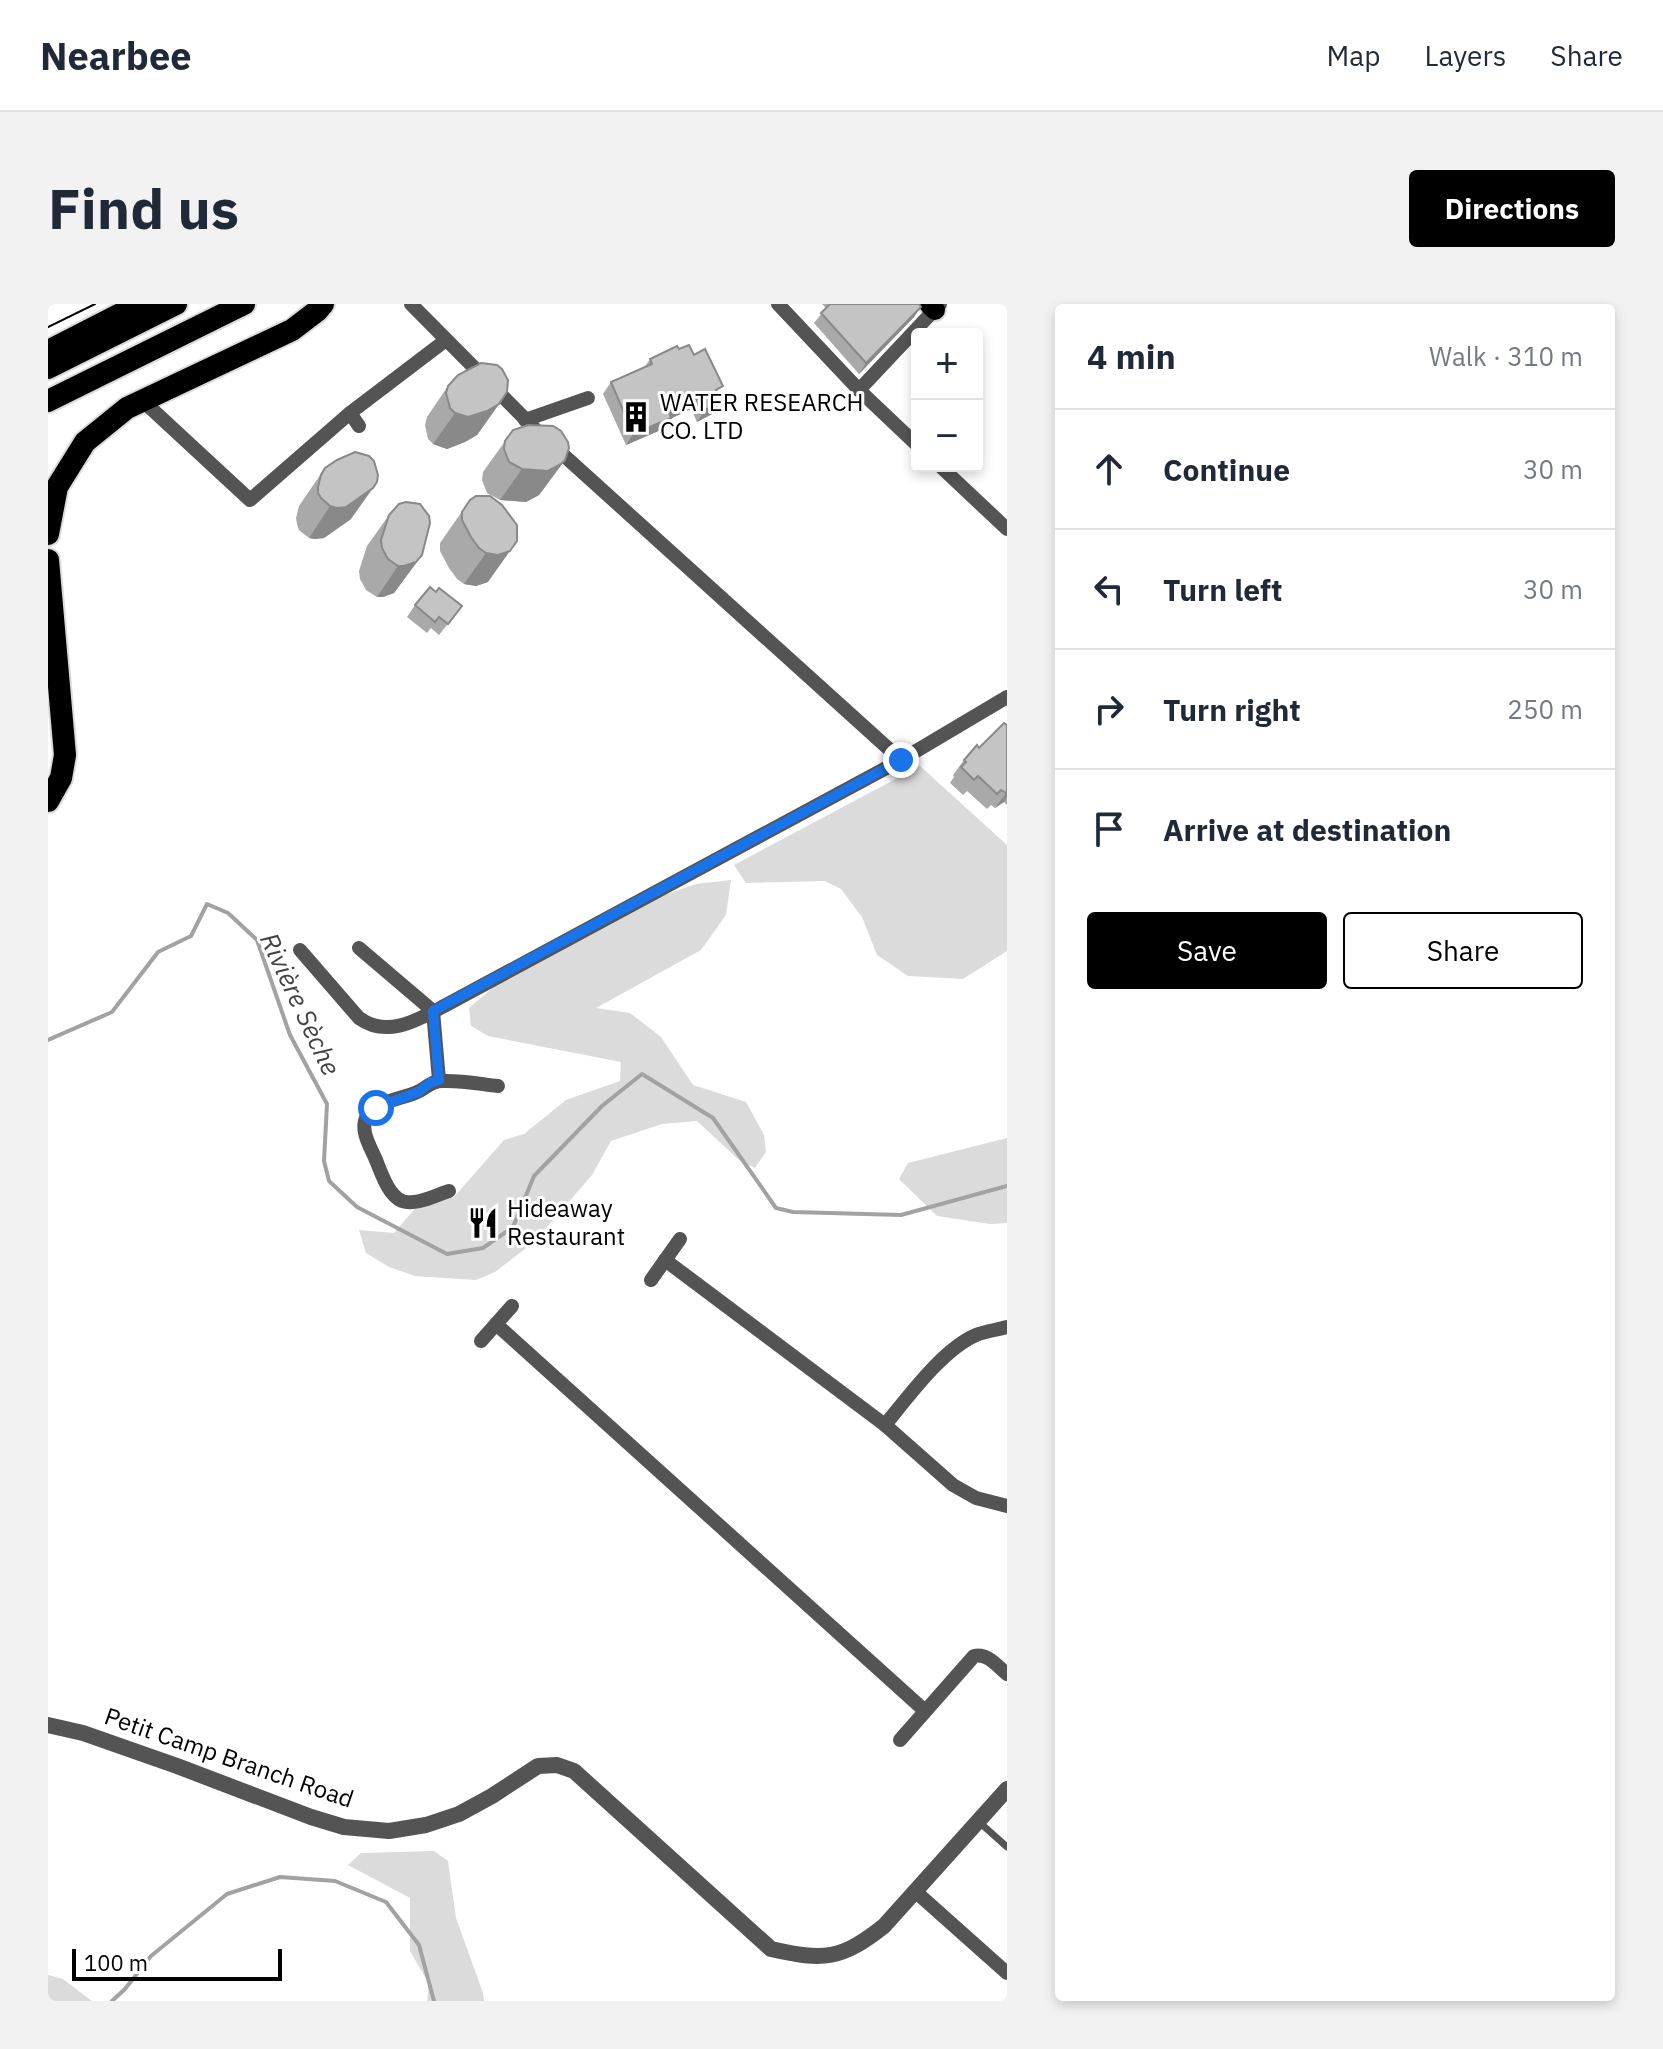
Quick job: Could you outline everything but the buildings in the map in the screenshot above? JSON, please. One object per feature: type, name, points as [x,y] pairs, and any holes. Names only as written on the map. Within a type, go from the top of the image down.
[{"type":"highway","points":[[48,351],[140,304]]},
{"type":"highway","points":[[48,368],[176,304]]},
{"type":"highway","points":[[48,401],[244,304]]},
{"type":"highway","points":[[48,534],[57,487],[85,442],[127,408],[292,330],[323,304]]},
{"type":"highway","points":[[48,560],[65,755],[61,778],[48,801]]},
{"type":"street","points":[[411,304],[525,420],[901,760]]},
{"type":"street","points":[[778,304],[859,390],[911,439]]},
{"type":"street","points":[[859,390],[935,306]]},
{"type":"street","points":[[143,401],[250,500],[350,413],[446,340]]},
{"type":"street","points":[[525,420],[588,398]]},
{"type":"street","points":[[350,413],[359,426]]},
{"type":"street","points":[[946,472],[1007,529]]},
{"type":"street","points":[[300,950],[359,1018],[368,1024],[391,1028],[405,1025],[901,760],[1007,697]]},
{"type":"street","points":[[359,948],[433,1011],[439,1080]]},
{"type":"street","points":[[449,1191],[414,1202],[398,1199],[385,1181],[364,1130],[366,1118],[376,1108],[418,1092],[439,1080],[498,1086]]},
{"type":"street","points":[[651,1280],[680,1239]]},
{"type":"street","points":[[665,1260],[885,1425],[953,1485],[976,1498],[1007,1506]]},
{"type":"street","points":[[481,1341],[512,1306]]},
{"type":"street","points":[[496,1324],[924,1710]]},
{"type":"street","points":[[885,1425],[955,1348],[978,1334],[1007,1327]]},
{"type":"street","points":[[900,1740],[974,1656],[989,1659],[1007,1674]]},
{"type":"street","name":"Petit Camp Branch Road","points":[[48,1725],[137,1751],[311,1817],[344,1827],[389,1831],[426,1825],[459,1814],[538,1766],[557,1765],[574,1771],[771,1949],[824,1958],[861,1944],[884,1926],[1007,1789]]},
{"type":"street","points":[[916,1892],[1007,1973]]},
{"type":"lane","points":[[979,1822],[1007,1847]]},
{"type":"shaded area","points":[[920,766],[1007,845],[1007,951],[963,979],[908,976],[877,955],[862,917],[841,889],[825,881],[746,883],[734,865]]},
{"type":"shaded area","points":[[731,880],[726,915],[701,950],[596,1008],[630,1013],[661,1037],[693,1085],[746,1102],[764,1135],[766,1152],[755,1168],[739,1160],[697,1121],[662,1124],[611,1141],[592,1175],[534,1242],[495,1272],[476,1280],[415,1276],[389,1267],[366,1253],[359,1230],[394,1233],[418,1205],[454,1197],[504,1140],[524,1134],[566,1100],[620,1081],[621,1062],[488,1036],[471,1026],[469,1008],[498,983],[644,902],[696,884]]},
{"type":"shaded area","points":[[1007,1138],[1007,1223],[990,1224],[937,1216],[899,1179],[908,1163]]},
{"type":"shaded area","points":[[434,1851],[448,1861],[456,1918],[484,2001],[427,2001],[429,1984],[410,1951],[410,1898],[348,1865],[361,1853]]},
{"type":"shaded area","points":[[48,1975],[63,1979],[92,2001],[48,2001]]},
{"type":"waterway","name":"Rivière Sèche","points":[[48,1040],[112,1012],[158,952],[191,936],[207,904],[228,913],[257,940],[290,1035],[327,1104],[324,1161],[329,1181],[357,1207],[447,1254],[483,1248],[513,1227],[534,1176],[602,1106],[642,1074],[713,1118],[776,1208],[793,1212],[901,1215],[1007,1186]]},
{"type":"waterway","points":[[112,2001],[151,1956],[227,1894],[280,1877],[335,1881],[386,1902],[419,1945],[434,2001]]},
{"type":"tram line","points":[[48,327],[95,304]]},
{"type":"place","name":"WATER RESEARCH CO. LTD","points":[[636,417]]},
{"type":"place","name":"Hideaway Restaurant","points":[[483,1223]]},
{"type":"route","points":[[376,1108],[418,1092],[439,1080],[433,1011],[901,760]]}]
